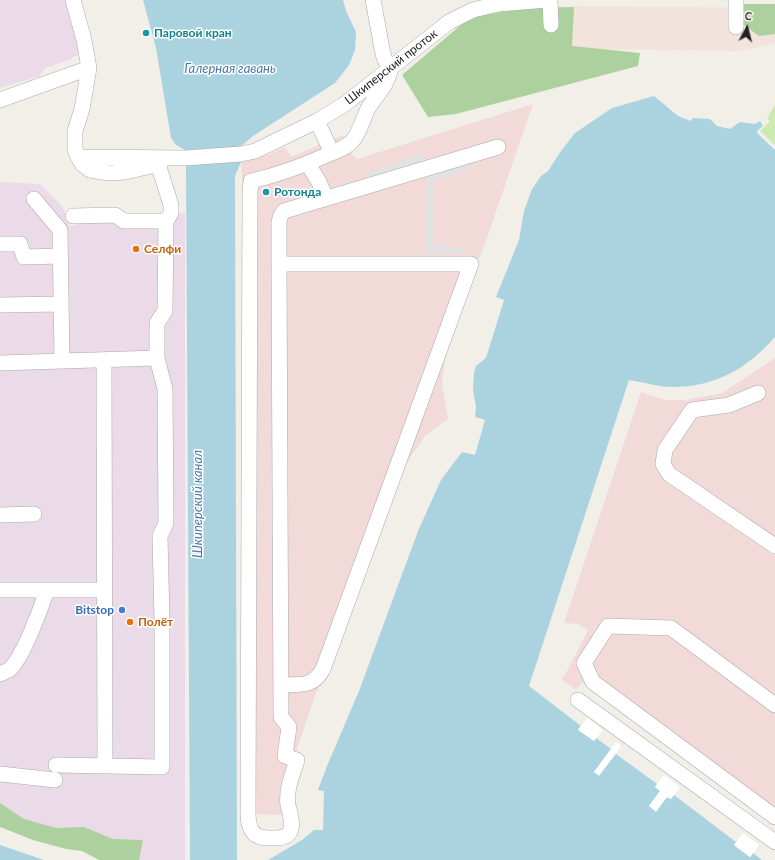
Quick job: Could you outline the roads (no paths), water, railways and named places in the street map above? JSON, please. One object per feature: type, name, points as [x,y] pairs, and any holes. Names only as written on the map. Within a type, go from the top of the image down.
[{"type":"street","points":[[73,0],[84,40],[89,68],[82,109],[75,131],[74,149],[83,165],[90,170],[109,173],[125,172],[185,158]]},
{"type":"street","points":[[373,0],[383,54],[390,67],[387,81],[369,106],[356,136],[346,147],[308,164],[282,174],[252,181],[250,193],[248,823],[256,835],[263,838],[286,837],[292,827],[292,816],[288,803],[288,790],[297,760],[285,756],[289,727],[281,717],[279,264],[279,222],[281,215],[284,211],[498,147]]},
{"type":"street","name":"Шкиперский проток","points":[[185,158],[241,154],[256,151],[317,121],[345,104],[449,22],[473,10],[498,4],[547,0]]},
{"type":"street","points":[[550,0],[551,25]]},
{"type":"street","points":[[736,0],[736,27]]},
{"type":"street","points":[[0,100],[46,76],[89,68]]},
{"type":"street","points":[[317,121],[332,153]]},
{"type":"street","points":[[78,157],[185,158]]},
{"type":"street","points":[[0,774],[56,772],[104,766],[162,766],[162,621],[160,536],[166,523],[165,389],[157,358],[157,323],[165,311],[166,221],[171,213],[171,206],[158,164]]},
{"type":"street","points":[[308,164],[319,182],[326,198]]},
{"type":"street","points":[[34,198],[60,230],[62,361]]},
{"type":"street","points":[[73,216],[115,216],[124,221],[166,221]]},
{"type":"street","points":[[0,244],[20,244],[24,257],[60,256]]},
{"type":"street","points":[[279,264],[471,264],[323,669],[318,677],[311,683],[281,685]]},
{"type":"street","points":[[0,305],[61,304]]},
{"type":"street","points":[[0,363],[157,358]]},
{"type":"street","points":[[104,360],[104,766]]},
{"type":"street","points":[[758,393],[728,405],[692,410],[665,450],[663,464],[669,474],[775,546]]},
{"type":"street","points":[[0,514],[34,514]]},
{"type":"street","points":[[0,590],[104,590]]},
{"type":"street","points":[[0,674],[9,670],[18,657],[47,590]]},
{"type":"street","points":[[775,705],[671,628],[608,626],[584,663],[593,682],[775,817]]},
{"type":"street","points":[[578,700],[775,842]]},
{"type":"water","points":[[143,0],[343,0],[346,11],[356,32],[355,50],[349,65],[335,83],[253,136],[240,147],[241,162],[235,176],[237,860],[190,860],[186,166],[185,150],[176,145],[171,138],[156,48]]},
{"type":"water","points":[[654,96],[678,116],[691,121],[693,118],[710,119],[717,126],[730,129],[740,122],[755,124],[760,121],[763,126],[757,133],[775,150],[775,337],[741,367],[716,380],[688,386],[667,387],[629,380],[529,686],[581,726],[578,729],[594,741],[596,738],[611,749],[594,772],[599,775],[616,754],[657,784],[655,787],[660,791],[649,806],[667,797],[671,799],[674,795],[736,842],[734,845],[750,857],[753,853],[762,860],[268,860],[302,840],[314,830],[323,830],[324,791],[318,790],[359,691],[418,531],[441,480],[462,452],[475,455],[485,420],[475,417],[476,406],[473,391],[474,373],[476,366],[486,358],[504,300],[496,297],[519,240],[524,211],[532,189],[541,176],[548,171],[575,133],[612,108]]},
{"type":"water","points":[[0,845],[44,860],[0,860]]},
{"type":"place","name":"Паровой кран","points":[[146,33]]},
{"type":"place","name":"Ротонда","points":[[266,192]]},
{"type":"place","name":"Селфи","points":[[136,249]]},
{"type":"place","name":"Bitstop","points":[[122,610]]},
{"type":"place","name":"Полёт","points":[[130,622]]},
{"type":"water label","name":"Галерная гавань","points":[[230,69]]},
{"type":"water label","name":"Шкиперский канал","points":[[198,504]]}]
